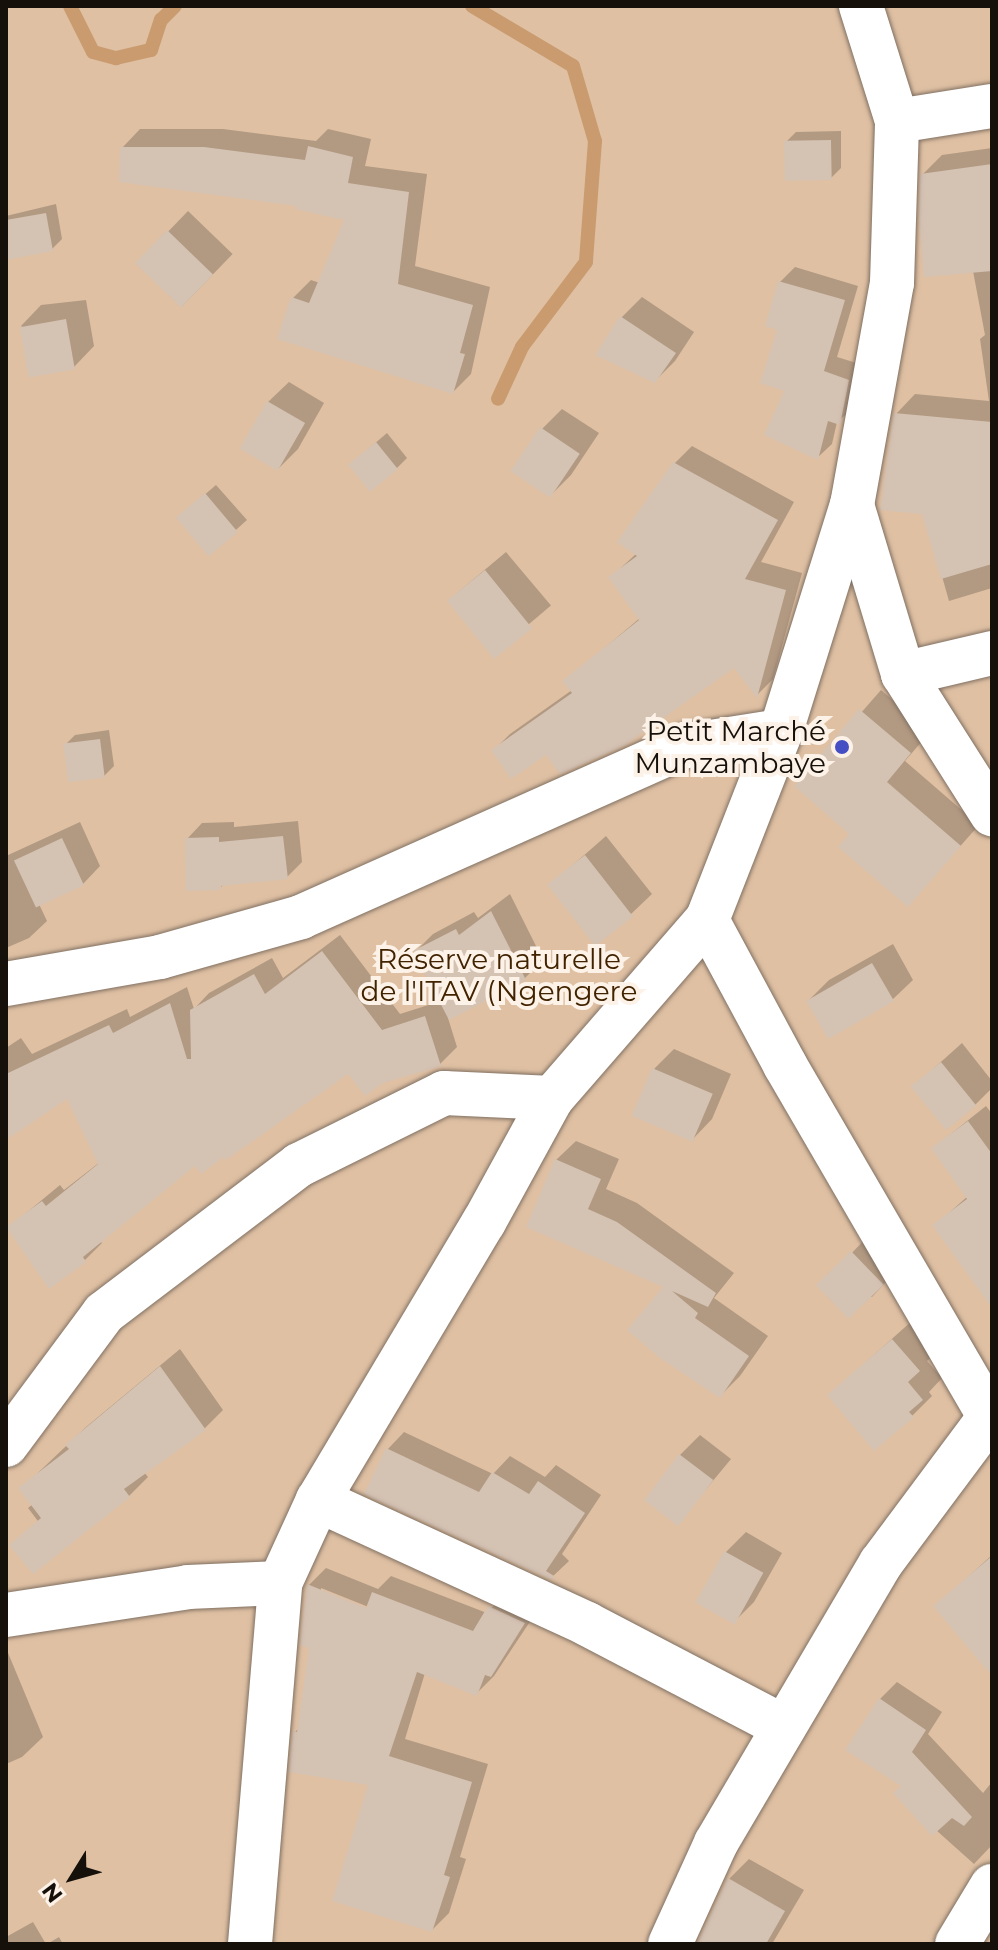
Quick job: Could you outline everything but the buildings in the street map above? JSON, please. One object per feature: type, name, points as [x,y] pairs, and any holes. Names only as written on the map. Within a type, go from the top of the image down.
[{"type":"street","points":[[250,1944],[280,1583],[318,1500],[484,1222],[552,1098],[707,920],[781,731],[852,505],[892,283],[897,121],[861,6]]},
{"type":"street","points":[[897,121],[992,106]]},
{"type":"street","points":[[852,505],[903,674],[992,814]]},
{"type":"street","points":[[903,674],[992,653]]},
{"type":"street","points":[[6,984],[160,957],[301,917],[685,746],[781,731]]},
{"type":"street","points":[[670,1944],[716,1843],[881,1563],[991,1420],[785,1065],[707,920]]},
{"type":"street","points":[[6,1445],[104,1313],[299,1165],[444,1093],[552,1098]]},
{"type":"street","points":[[318,1500],[587,1624],[784,1727]]},
{"type":"street","points":[[6,1615],[188,1587],[280,1583]]},
{"type":"street","points":[[957,1944],[992,1886]]},
{"type":"green space","name":"Réserve naturelle de l'ITAV (Ngengere","points":[[6,6],[992,6],[992,1944],[6,1944]]},
{"type":"waterway","points":[[70,6],[93,52],[116,58],[151,50],[161,20],[175,6]]},
{"type":"waterway","points":[[472,6],[573,66],[595,141],[586,262],[522,347],[498,399]]},
{"type":"place","name":"Petit Marché Munzambaye","points":[[842,747]]}]
